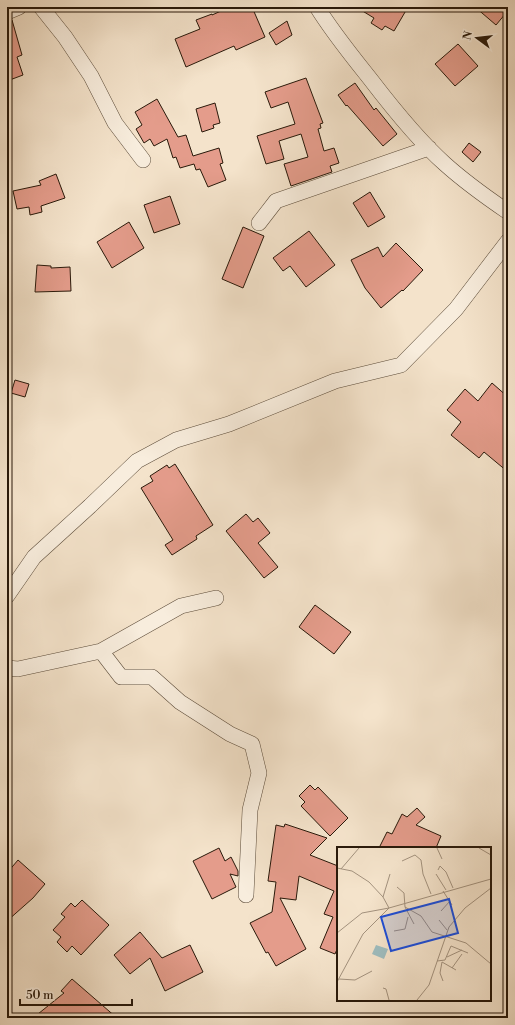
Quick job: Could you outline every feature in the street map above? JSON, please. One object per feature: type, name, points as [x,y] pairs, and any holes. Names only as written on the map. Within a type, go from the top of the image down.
[{"type":"street","points":[[7,12],[19,7]]},
{"type":"street","points":[[41,7],[65,37],[91,76],[115,123],[143,160]]},
{"type":"street","points":[[317,7],[333,32],[391,107],[429,148],[445,164],[480,193],[508,212]]},
{"type":"street","points":[[259,223],[276,201],[429,148]]},
{"type":"street","points":[[7,596],[34,557],[137,461],[176,440],[229,424],[335,381],[401,365],[456,309],[508,241]]},
{"type":"street","points":[[7,668],[18,669],[101,651],[182,606],[216,598]]},
{"type":"street","points":[[101,651],[121,677],[152,676],[180,702],[230,734],[252,744],[259,773],[250,810],[246,895]]},
{"type":"building","points":[[230,7],[252,7],[265,37],[236,50],[234,46],[186,67],[175,39],[200,29],[196,20]]},
{"type":"building","points":[[356,7],[408,7],[394,31],[385,26],[382,30],[371,23],[374,18]]},
{"type":"building","points":[[475,7],[498,7],[506,13],[496,25]]},
{"type":"building","points":[[12,20],[22,55],[17,57],[23,75],[7,81],[7,21]]},
{"type":"building","points":[[287,21],[292,35],[276,45],[269,33]]},
{"type":"building","points":[[458,44],[478,66],[455,86],[435,64]]},
{"type":"building","points":[[306,78],[323,123],[320,124],[321,128],[318,129],[324,151],[334,148],[339,163],[330,166],[332,172],[291,186],[284,164],[308,157],[301,134],[279,141],[284,159],[266,164],[257,136],[295,124],[288,102],[271,108],[265,92]]},
{"type":"building","points":[[355,83],[374,110],[376,108],[397,134],[383,146],[347,105],[346,106],[338,95]]},
{"type":"building","points":[[157,99],[178,137],[186,135],[193,156],[219,148],[223,163],[220,164],[226,180],[208,187],[200,169],[196,170],[194,164],[180,168],[176,157],[173,158],[167,139],[154,146],[150,139],[144,143],[136,129],[142,125],[135,112]]},
{"type":"building","points":[[215,103],[220,123],[213,125],[214,128],[202,132],[196,109]]},
{"type":"building","points":[[469,143],[481,152],[473,162],[462,152]]},
{"type":"building","points":[[56,174],[65,198],[41,206],[42,212],[30,215],[29,207],[17,209],[13,191],[41,185],[39,181]]},
{"type":"building","points":[[370,192],[385,217],[368,227],[353,203]]},
{"type":"building","points":[[170,196],[180,224],[154,233],[144,205]]},
{"type":"building","points":[[129,222],[144,248],[112,268],[97,242]]},
{"type":"building","points":[[243,227],[264,236],[243,288],[222,279]]},
{"type":"building","points":[[309,231],[335,265],[306,287],[290,266],[283,271],[273,258]]},
{"type":"building","points":[[396,243],[423,270],[403,291],[402,290],[381,308],[365,288],[351,260],[378,247],[383,257]]},
{"type":"building","points":[[37,265],[51,266],[51,268],[70,267],[71,291],[35,292]]},
{"type":"building","points":[[15,380],[29,384],[25,397],[11,393]]},
{"type":"building","points":[[492,383],[508,397],[508,472],[484,452],[479,458],[451,435],[461,422],[447,410],[465,389],[478,401]]},
{"type":"building","points":[[175,464],[213,525],[196,536],[197,539],[172,555],[165,545],[173,540],[141,488],[153,481],[150,476],[167,465],[169,468]]},
{"type":"building","points":[[246,514],[253,522],[258,518],[270,533],[258,543],[278,567],[264,578],[226,531]]},
{"type":"building","points":[[315,605],[351,632],[334,654],[299,627]]},
{"type":"building","points":[[310,785],[315,790],[318,787],[348,818],[330,836],[301,806],[305,802],[299,796]]},
{"type":"building","points":[[417,808],[425,817],[416,825],[441,836],[436,847],[380,847],[387,832],[392,834],[402,814],[407,817]]},
{"type":"building","points":[[285,824],[327,838],[310,855],[337,866],[337,949],[335,954],[320,948],[333,917],[324,914],[334,891],[299,876],[296,900],[280,898],[306,949],[276,966],[268,952],[266,953],[250,923],[272,912],[276,882],[268,881],[276,825],[284,827]]},
{"type":"building","points":[[219,848],[225,861],[231,857],[238,871],[238,876],[230,874],[236,887],[212,899],[193,861]]},
{"type":"building","points":[[18,860],[45,884],[33,898],[7,921],[7,873]]},
{"type":"building","points":[[82,900],[109,925],[81,955],[72,946],[67,952],[57,942],[61,937],[53,930],[65,917],[61,914],[71,903],[75,907]]},
{"type":"building","points":[[140,932],[162,958],[190,945],[203,972],[165,991],[150,958],[130,974],[114,955]]},
{"type":"building","points":[[72,979],[117,1018],[33,1018],[64,993],[61,991]]}]
